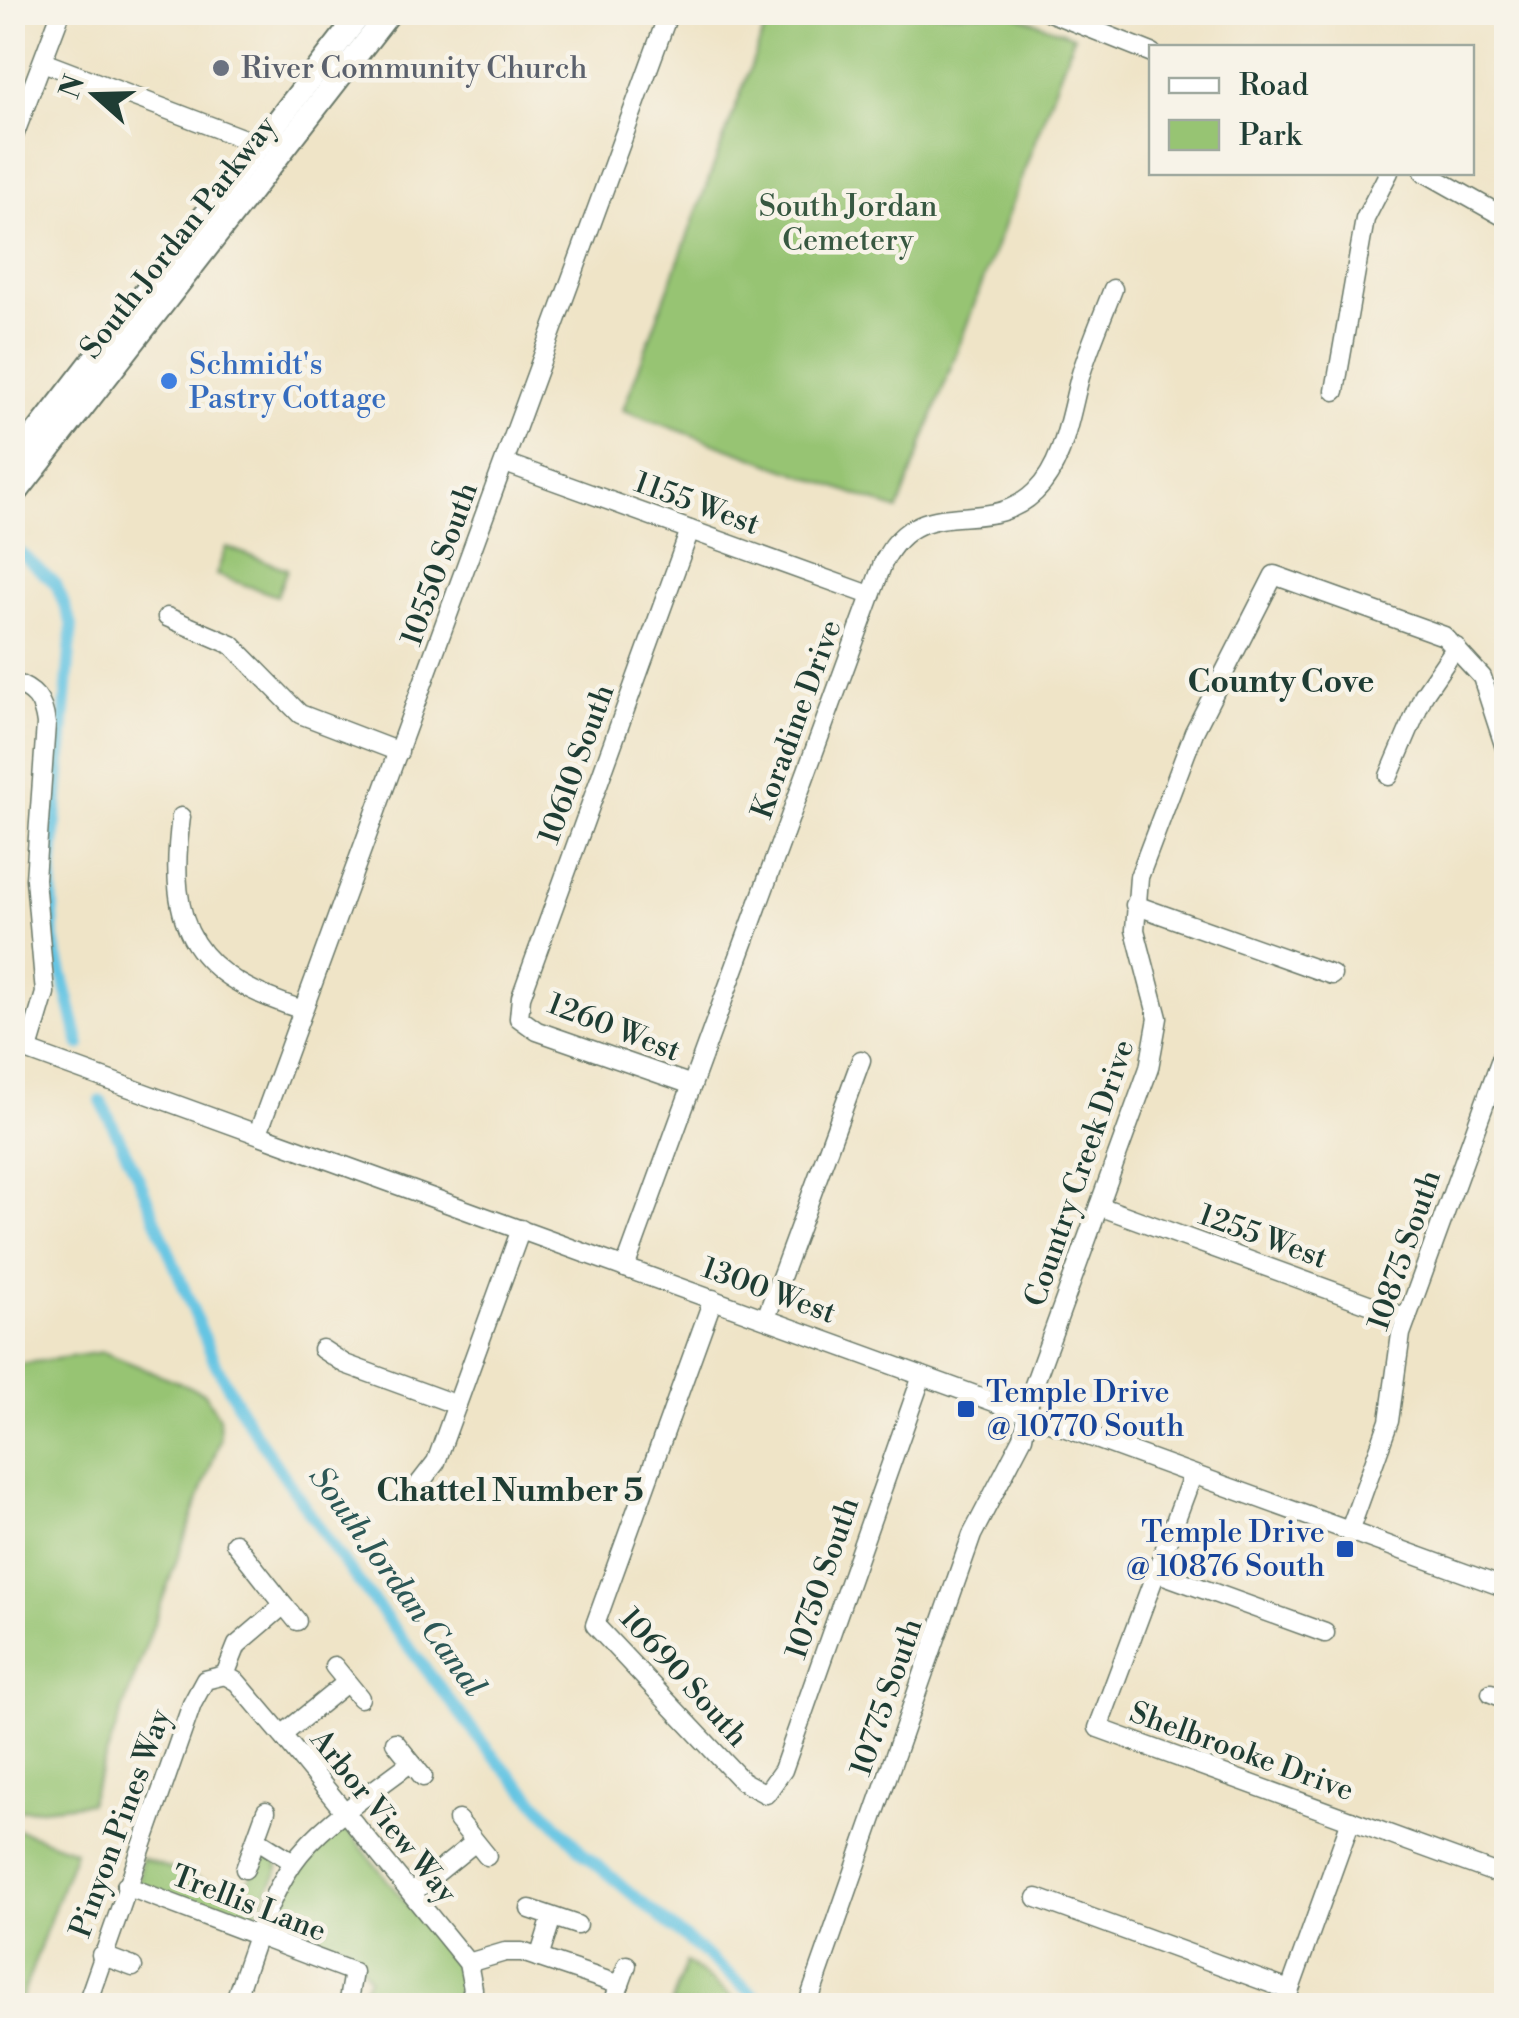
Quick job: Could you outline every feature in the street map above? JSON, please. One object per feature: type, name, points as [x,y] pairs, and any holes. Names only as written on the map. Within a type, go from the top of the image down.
[{"type":"main road","name":"South Jordan Parkway","points":[[12,498],[353,43],[362,12]]},
{"type":"main road","name":"South Jordan Parkway","points":[[12,464],[260,145],[353,43],[390,12]]},
{"type":"street","points":[[12,141],[60,12]]},
{"type":"street","name":"10550 South","points":[[258,1133],[668,12]]},
{"type":"street","points":[[1049,12],[1093,21],[1149,51]]},
{"type":"street","points":[[43,62],[260,145]]},
{"type":"street","points":[[1335,392],[1365,218],[1387,175]]},
{"type":"street","points":[[1429,175],[1506,218]]},
{"type":"street","name":"Koradine Drive","points":[[626,1268],[889,551],[908,530],[937,517],[995,514],[1038,490],[1060,446],[1113,289]]},
{"type":"street","name":"1155 West","points":[[505,462],[870,596]]},
{"type":"street","name":"10610 South","points":[[519,1018],[521,997],[690,530]]},
{"type":"street","name":"Country Creek Drive","points":[[1028,1412],[1156,1043],[1155,996],[1135,930],[1135,905],[1144,858],[1194,732],[1274,575],[1430,628],[1456,647],[1490,692],[1506,751]]},
{"type":"street","points":[[167,617],[232,645],[300,714],[399,752]]},
{"type":"street","points":[[1389,776],[1417,708],[1456,647]]},
{"type":"street","points":[[12,682],[32,688],[43,705],[46,724],[36,879],[45,993],[20,1047]]},
{"type":"street","points":[[181,817],[178,889],[194,943],[219,972],[237,984],[303,1010]]},
{"type":"street","points":[[1135,905],[1332,975]]},
{"type":"street","name":"1260 West","points":[[519,1018],[537,1030],[692,1086]]},
{"type":"street","name":"10875 South","points":[[1349,1532],[1389,1422],[1407,1318],[1506,1045]]},
{"type":"street","name":"1300 West","points":[[20,1047],[1506,1588]]},
{"type":"street","points":[[766,1318],[861,1060]]},
{"type":"street","name":"1255 West","points":[[1099,1206],[1407,1318]]},
{"type":"street","points":[[419,1484],[436,1462],[521,1229]]},
{"type":"street","name":"10690 South","points":[[713,1299],[595,1626],[742,1782],[766,1794]]},
{"type":"street","points":[[322,1349],[345,1364],[457,1406]]},
{"type":"street","name":"10750 South","points":[[766,1794],[783,1770],[922,1376]]},
{"type":"street","name":"10775 South","points":[[807,2006],[972,1535],[1015,1457],[1028,1412]]},
{"type":"street","name":"Shelbrooke Drive","points":[[1192,1476],[1098,1728],[1506,1877]]},
{"type":"street","points":[[234,1543],[297,1620]]},
{"type":"street","points":[[1156,1572],[1324,1632]]},
{"type":"street","name":"Pinyon Pines Way","points":[[86,2006],[192,1704],[205,1680],[225,1675],[237,1645],[284,1605]]},
{"type":"street","points":[[334,1666],[360,1698]]},
{"type":"street","name":"Arbor View Way","points":[[225,1675],[237,1682],[282,1735],[468,1964]]},
{"type":"street","points":[[282,1735],[346,1683]]},
{"type":"street","points":[[395,1742],[423,1777]]},
{"type":"street","points":[[233,2006],[258,1936],[293,1862],[315,1838],[410,1762]]},
{"type":"street","points":[[245,1869],[266,1811]]},
{"type":"street","points":[[412,1893],[481,1849],[458,1820]]},
{"type":"street","points":[[1036,1898],[1287,1998],[1351,1820]]},
{"type":"street","points":[[258,1840],[293,1862]]},
{"type":"street","name":"Trellis Lane","points":[[126,1886],[353,1972],[347,2006]]},
{"type":"street","points":[[530,1909],[578,1925]]},
{"type":"street","points":[[540,1958],[552,1917]]},
{"type":"street","points":[[468,2006],[474,1988],[468,1964],[505,1952],[540,1958],[620,1985]]},
{"type":"street","points":[[101,1955],[132,1967]]},
{"type":"street","points":[[612,2006],[627,1965]]},
{"type":"green space","name":"South Jordan Cemetery","points":[[771,12],[1010,13],[1074,36],[898,510],[623,410]]},
{"type":"green space","points":[[226,547],[287,569],[277,596],[216,575]]},
{"type":"green space","points":[[103,1352],[205,1393],[219,1417],[220,1440],[89,1803],[13,1811],[13,1365]]},
{"type":"green space","points":[[341,1829],[350,1833],[454,1964],[460,1978],[456,2005],[404,2005],[362,1990],[369,1977],[360,1964],[273,1933],[277,1906],[294,1873],[318,1844]]},
{"type":"green space","points":[[19,1830],[75,1851],[19,2005],[13,2006],[12,1832]]},
{"type":"green space","points":[[263,1851],[276,1860],[279,1869],[251,1922],[244,1923],[139,1884],[141,1858],[242,1895]]},
{"type":"green space","points":[[686,1962],[743,2005],[671,2005]]},
{"type":"waterway","name":"South Jordan Canal","points":[[12,546],[56,584],[72,625],[52,872],[54,940],[80,1045]]},
{"type":"waterway","name":"South Jordan Canal","points":[[101,1101],[139,1179],[215,1363],[249,1424],[338,1555],[488,1750],[585,1855],[767,2006]]},
{"type":"place","name":"River Community Church","points":[[221,68]]},
{"type":"place","name":"Schmidt's Pastry Cottage","points":[[169,381]]},
{"type":"place","name":"Temple Drive @ 10770 South","points":[[966,1409]]},
{"type":"place","name":"Temple Drive @ 10876 South","points":[[1345,1549]]},
{"type":"district","name":"County Cove","points":[[1281,681]]},
{"type":"district","name":"Chattel Number 5","points":[[510,1490]]}]
